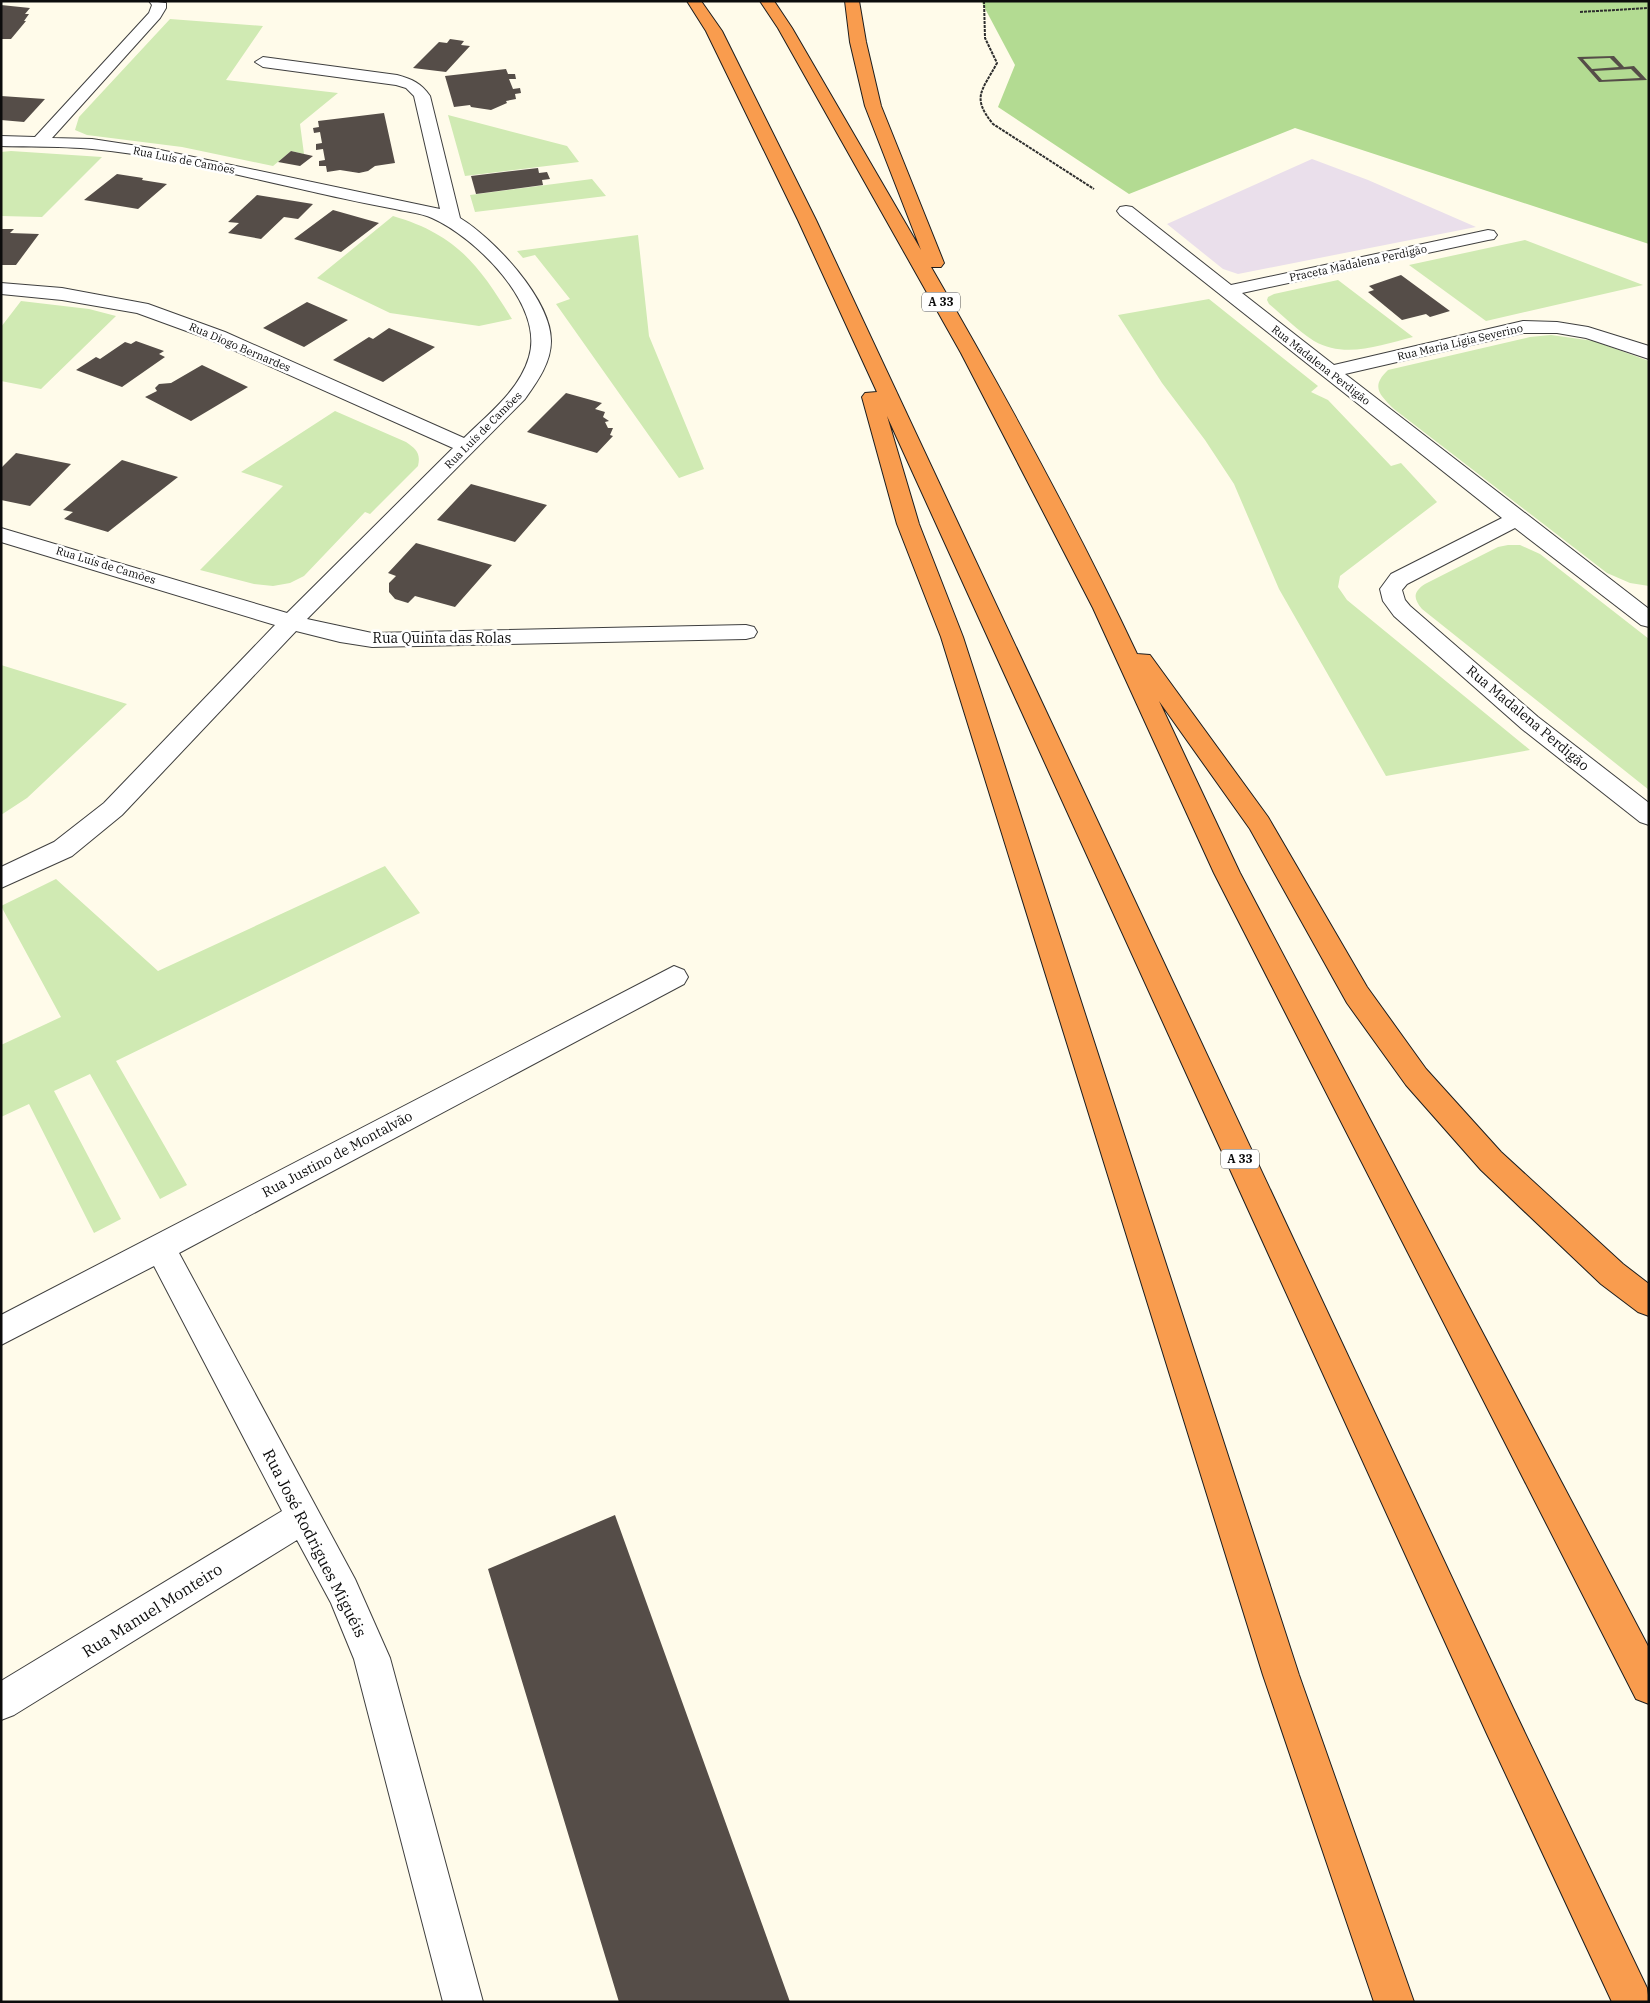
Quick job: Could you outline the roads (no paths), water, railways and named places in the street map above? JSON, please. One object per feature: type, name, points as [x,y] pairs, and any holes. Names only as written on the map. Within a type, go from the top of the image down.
[{"type":"highway","name":"A 33","points":[[694,1],[718,40],[806,220],[1492,1703],[1633,2002]]},
{"type":"highway","name":"A 33","points":[[767,1],[785,28],[971,353],[1104,608],[1227,873],[1649,1686]]},
{"type":"highway","points":[[852,1],[858,42],[873,106],[971,353]]},
{"type":"highway","points":[[850,316],[908,524],[952,637],[1281,1676],[1394,2002]]},
{"type":"highway","points":[[1104,608],[1259,823],[1357,994],[1416,1077],[1491,1161],[1612,1274],[1649,1302]]},
{"type":"street","points":[[40,141],[154,15],[159,8],[159,3],[156,1]]},
{"type":"street","points":[[263,62],[397,80],[411,84],[418,89],[422,96],[451,220]]},
{"type":"street","name":"Rua Luís de Camões","points":[[1,141],[92,144],[151,153],[412,207],[451,220],[476,237],[494,255],[526,297],[537,315],[542,334],[538,358],[532,377],[518,395],[291,622],[19,538],[1,535]]},
{"type":"street","name":"Rua Madalena Perdigão","points":[[1126,211],[1517,519],[1649,620]]},
{"type":"street","name":"Praceta Madalena Perdigão","points":[[1228,291],[1488,235]]},
{"type":"street","name":"Rua Diogo Bernardes","points":[[1,288],[62,294],[141,308],[218,336],[466,446]]},
{"type":"street","name":"Rua Maria Lígia Severino","points":[[1330,372],[1523,327],[1556,326],[1584,330],[1649,352]]},
{"type":"street","name":"Rua Madalena Perdigão","points":[[1517,519],[1399,579],[1391,589],[1394,601],[1402,611],[1530,723],[1649,816]]},
{"type":"street","points":[[1,878],[63,849],[112,809],[291,622]]},
{"type":"street","name":"Rua Quinta das Rolas","points":[[291,622],[340,635],[372,640],[746,632]]},
{"type":"street","name":"Rua Justino de Montalvão","points":[[1,1332],[160,1246],[674,977]]},
{"type":"street","name":"Rua José Rodrigues Miguéis","points":[[160,1246],[343,1591],[372,1658],[463,2002]]},
{"type":"street","name":"Rua Manuel Monteiro","points":[[1,1702],[303,1517]]}]
